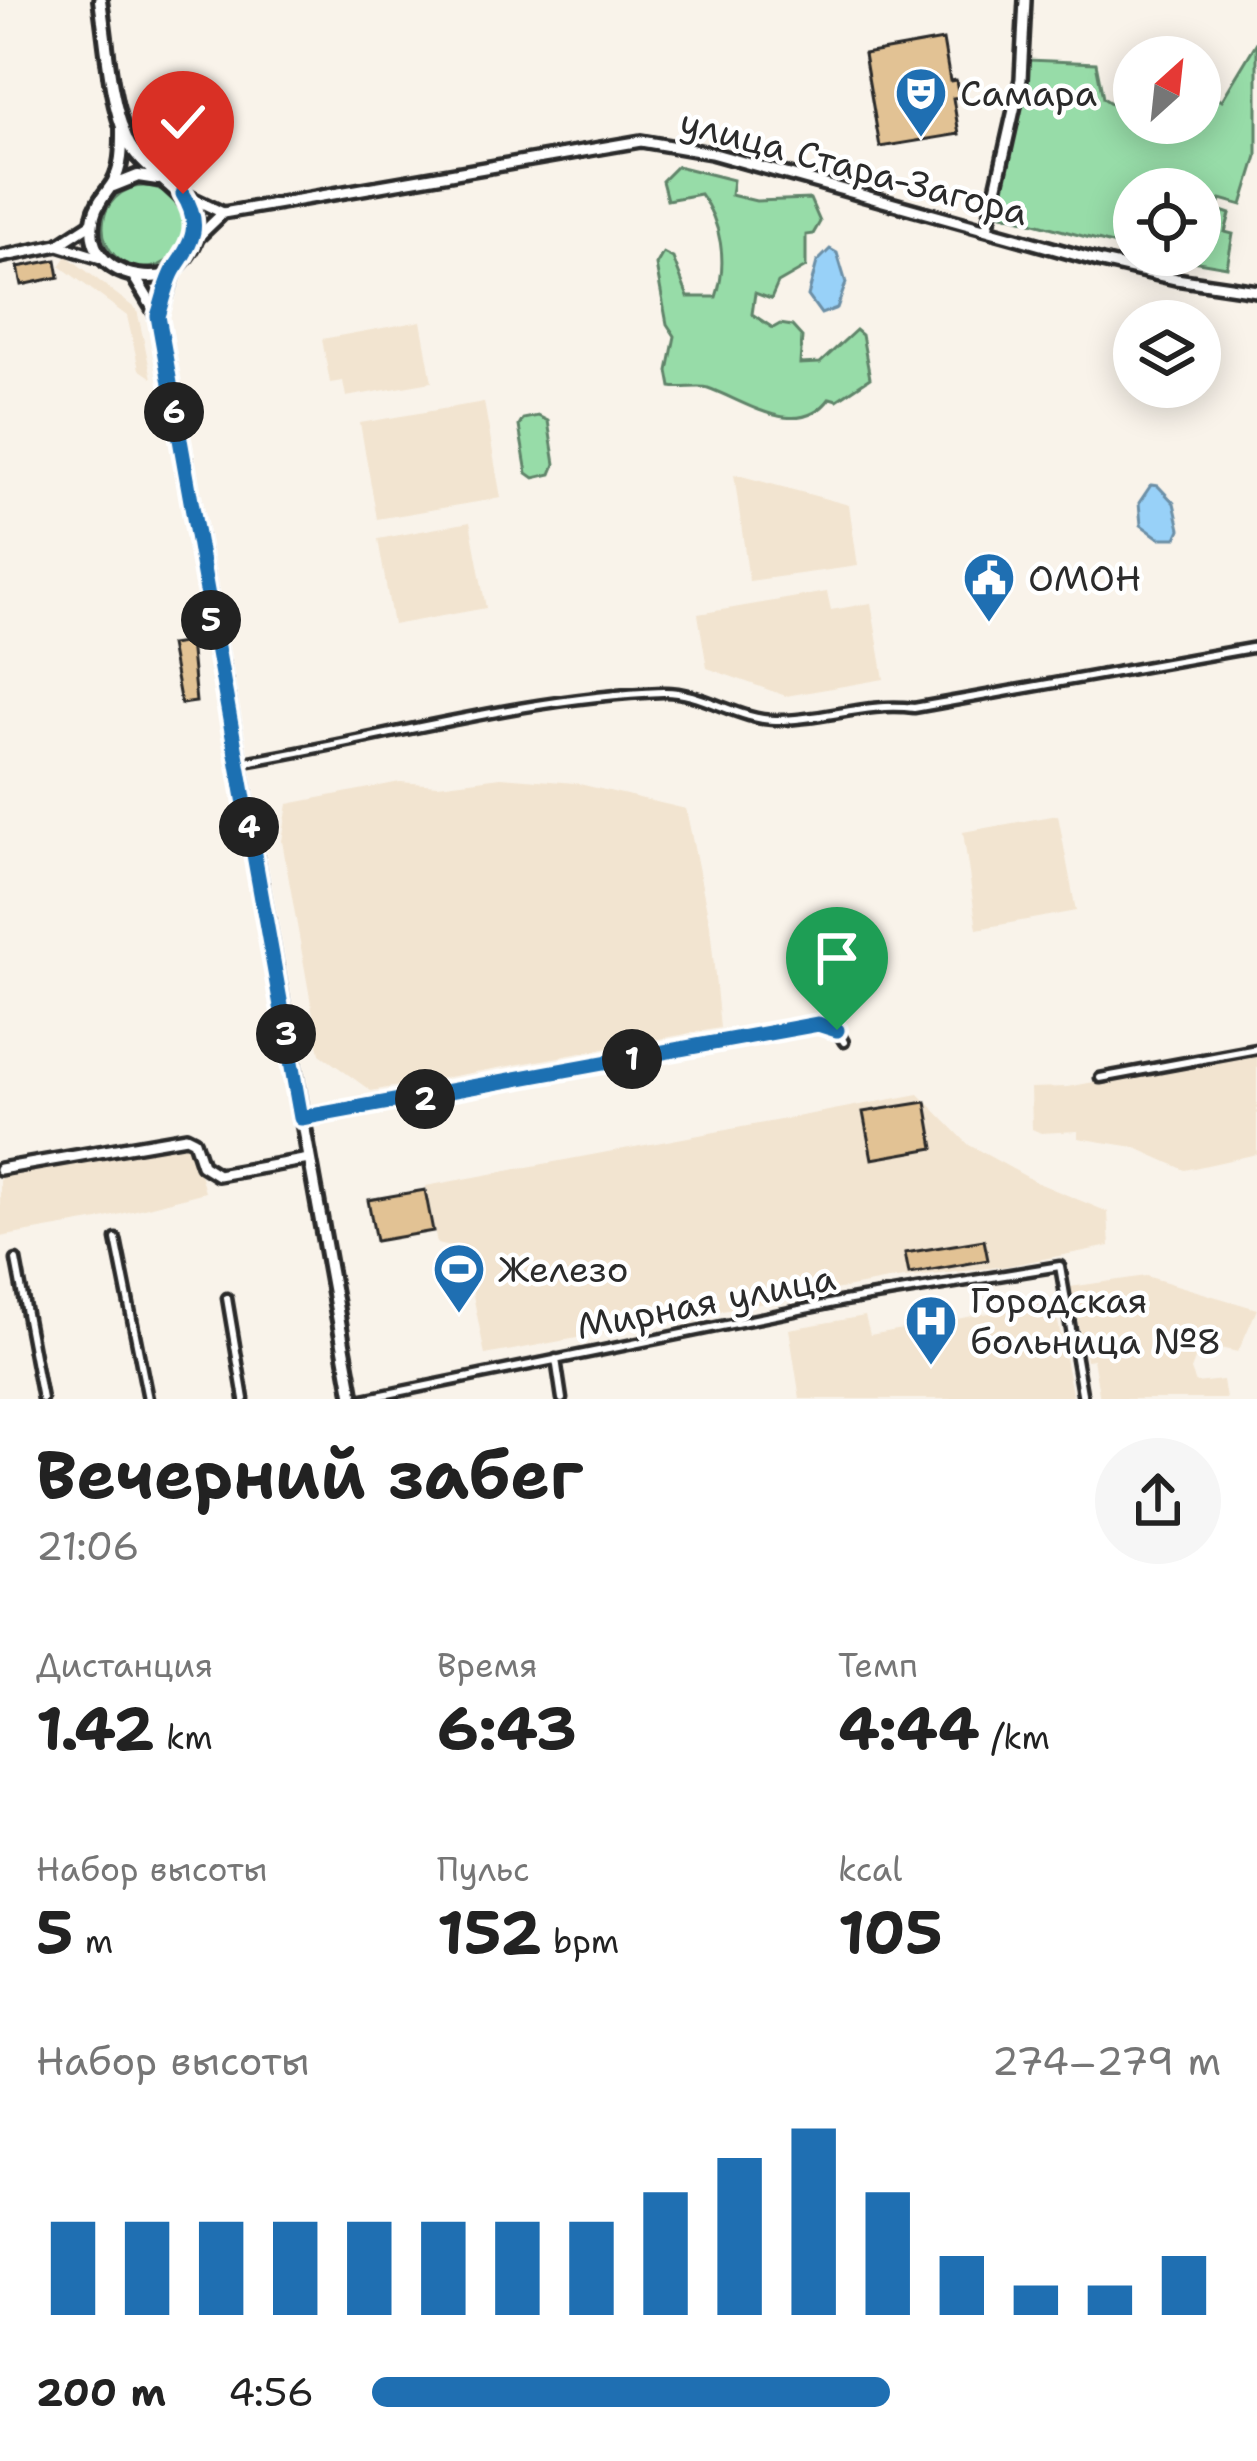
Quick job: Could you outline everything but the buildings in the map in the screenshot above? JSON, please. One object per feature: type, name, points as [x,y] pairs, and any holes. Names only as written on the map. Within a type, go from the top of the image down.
[{"type":"main road","points":[[100,0],[122,126],[118,172],[99,201],[92,223],[94,242],[104,259]]},
{"type":"main road","points":[[987,230],[1021,79],[1025,0]]},
{"type":"main road","points":[[122,126],[134,151],[167,182],[223,213],[173,270],[158,316]]},
{"type":"main road","name":"улица Стара-Загора","points":[[223,213],[641,141],[712,152],[1157,275],[1257,291]]},
{"type":"main road","points":[[110,188],[138,176],[167,182]]},
{"type":"main road","points":[[183,194],[194,215],[193,243]]},
{"type":"main road","points":[[0,257],[58,245],[92,223]]},
{"type":"main road","points":[[58,245],[104,259],[135,278],[158,316],[352,1399]]},
{"type":"main road","points":[[135,278],[173,270]]},
{"type":"main road","points":[[0,1169],[187,1137],[194,1141],[202,1165],[218,1175],[309,1159]]},
{"type":"street","points":[[239,763],[592,700],[665,692],[758,719],[792,719],[880,705],[914,708],[1257,647]]},
{"type":"street","points":[[301,1118],[818,1024],[837,1030],[844,1042]]},
{"type":"street","points":[[1100,1078],[1257,1049]]},
{"type":"street","points":[[116,1240],[148,1399]]},
{"type":"street","points":[[16,1260],[42,1399]]},
{"type":"street","name":"Мирная улица","points":[[363,1399],[844,1301],[1060,1266],[1083,1399]]},
{"type":"street","points":[[227,1298],[244,1399]]},
{"type":"street","points":[[556,1359],[562,1399]]},
{"type":"shaded area","points":[[67,256],[137,310],[152,378],[139,369],[127,316],[60,266]]},
{"type":"shaded area","points":[[421,321],[432,382],[346,397],[343,381],[330,383],[322,339]]},
{"type":"shaded area","points":[[484,402],[501,498],[377,519],[360,423]]},
{"type":"shaded area","points":[[734,474],[849,505],[858,566],[749,581]]},
{"type":"shaded area","points":[[470,522],[486,608],[393,625],[378,539]]},
{"type":"shaded area","points":[[827,592],[831,610],[871,603],[884,679],[786,696],[707,668],[698,614]]},
{"type":"shaded area","points":[[501,777],[575,783],[686,809],[710,925],[720,1028],[371,1091],[320,1054],[282,841],[288,804],[400,782],[438,785]]},
{"type":"shaded area","points":[[1058,815],[1076,911],[977,929],[963,832]]},
{"type":"shaded area","points":[[1257,1052],[1257,1154],[1185,1170],[1134,1147],[1078,1138],[1078,1131],[1041,1133],[1032,1129],[1031,1088],[1067,1087]]},
{"type":"shaded area","points":[[919,1094],[969,1145],[1038,1183],[1108,1212],[1110,1246],[1007,1266],[888,1280],[485,1355],[464,1250],[437,1244],[426,1186]]},
{"type":"shaded area","points":[[186,1140],[192,1144],[205,1192],[98,1220],[0,1237],[0,1175]]},
{"type":"shaded area","points":[[1146,1276],[1257,1309],[1238,1352],[1201,1344],[1191,1370],[1196,1383],[1223,1380],[1226,1399],[1100,1399],[1070,1287]]},
{"type":"shaded area","name":"Городская больница №8","points":[[1054,1301],[1073,1399],[800,1399],[789,1329],[865,1316],[870,1335]]},
{"type":"green space","points":[[1257,42],[1257,156],[1242,205],[1221,199],[1221,168],[1113,168],[1113,244],[998,213],[1028,60],[1096,63],[1103,98],[1113,104],[1113,144],[1221,144],[1222,100]]},
{"type":"green space","points":[[677,166],[733,180],[731,195],[756,201],[810,199],[820,222],[813,234],[806,235],[806,267],[778,283],[771,299],[755,293],[752,314],[773,328],[792,326],[802,337],[800,364],[820,363],[856,330],[862,335],[870,378],[803,417],[772,414],[708,388],[671,387],[668,371],[675,336],[667,324],[656,265],[663,253],[673,258],[688,297],[716,297],[722,270],[717,229],[700,194],[667,200],[662,181]]},
{"type":"green space","points":[[144,186],[173,198],[185,227],[173,256],[144,268],[115,256],[103,227],[115,198]]},
{"type":"green space","points":[[1221,211],[1230,214],[1225,232],[1233,234],[1227,267],[1221,266]]},
{"type":"green space","points":[[538,416],[548,421],[555,464],[551,474],[534,478],[527,473],[519,426],[523,419]]},
{"type":"water","points":[[830,249],[837,253],[846,283],[837,308],[821,314],[808,296],[817,262]]},
{"type":"water","points":[[1151,485],[1174,503],[1180,529],[1176,538],[1159,538],[1141,525],[1139,503]]},
{"type":"place","name":"Самара","points":[[921,139]]},
{"type":"place","name":"ОМОН","points":[[989,624]]},
{"type":"place","name":"Железо","points":[[459,1315]]},
{"type":"place","name":"Городская больница №8","points":[[931,1367]]},
{"type":"route","points":[[183,194],[194,215],[193,243],[173,270],[158,316],[301,1118],[818,1024],[837,1030]]}]
